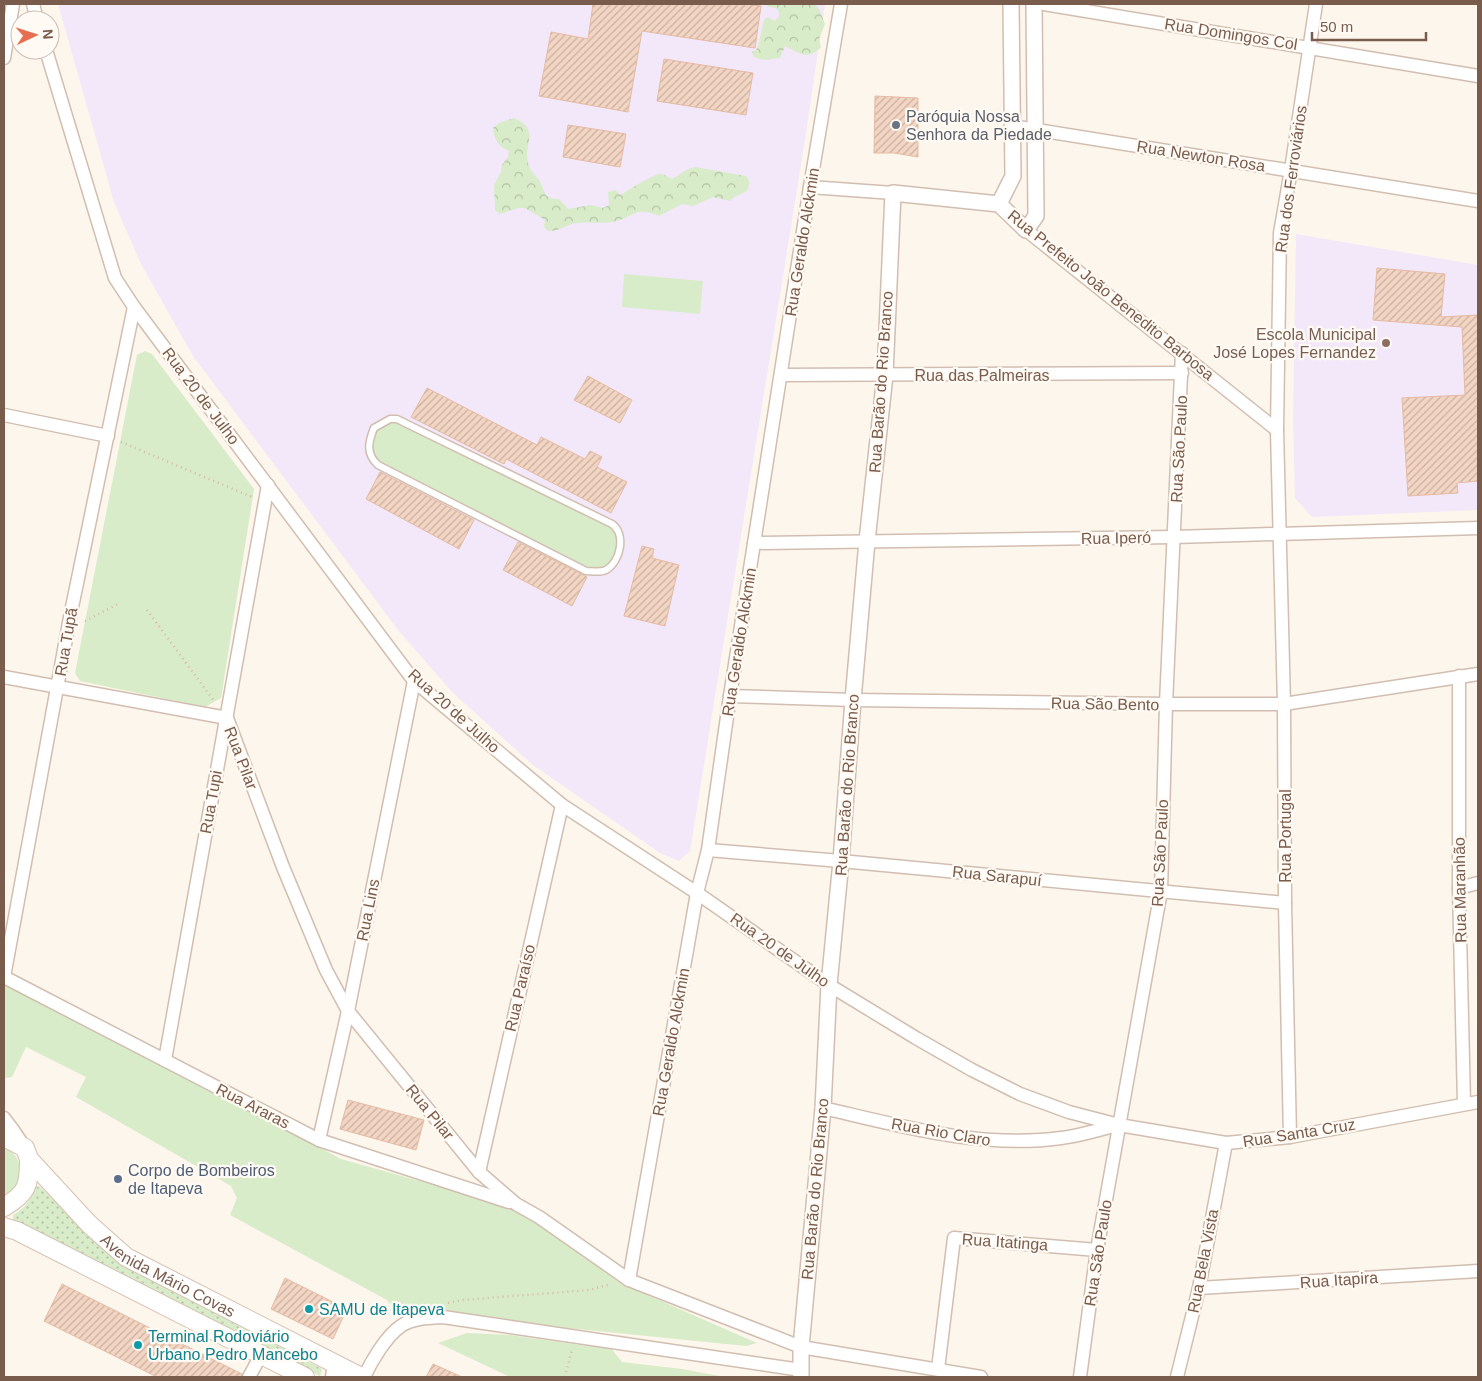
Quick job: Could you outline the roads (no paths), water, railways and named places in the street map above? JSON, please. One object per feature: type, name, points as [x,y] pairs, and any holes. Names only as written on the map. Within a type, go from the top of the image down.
[{"type":"main road","name":"Avenida Mário Covas","points":[[4,1137],[27,1153],[89,1224],[126,1257],[333,1370],[362,1377]]},
{"type":"main road","points":[[4,1207],[23,1194],[29,1182],[27,1153]]},
{"type":"main road","name":"Avenida Mário Covas","points":[[4,1226],[305,1377]]},
{"type":"street","points":[[4,58],[13,4]]},
{"type":"street","name":"Rua Geraldo Alckmin","points":[[629,1280],[697,894],[708,850],[754,543],[841,4]]},
{"type":"street","points":[[999,204],[1013,176],[1011,4]]},
{"type":"street","points":[[1026,230],[1036,216],[1037,129],[1034,4]]},
{"type":"street","name":"Rua Domingos Col","points":[[1044,4],[1478,76]]},
{"type":"street","name":"Rua dos Ferroviários","points":[[1280,535],[1277,430],[1280,233],[1292,170],[1316,4]]},
{"type":"street","name":"Rua 20 de Julho","points":[[49,60],[115,278],[134,307],[414,681],[562,805],[697,894],[829,985],[972,1070],[1020,1094],[1069,1112],[1119,1125]]},
{"type":"street","name":"Rua Newton Rosa","points":[[1013,126],[1478,201]]},
{"type":"street","name":"Rua Prefeito João Benedito Barbosa","points":[[810,187],[999,204],[1026,230],[1277,430]]},
{"type":"street","name":"Rua Barão do Rio Branco","points":[[801,1373],[800,1346],[823,1108],[829,985],[867,541],[884,375],[893,193]]},
{"type":"street","name":"Rua Tupã","points":[[4,977],[70,617],[134,307]]},
{"type":"street","name":"Rua São Paulo","points":[[1080,1377],[1097,1250],[1161,891],[1166,704],[1182,353]]},
{"type":"street","name":"Rua das Palmeiras","points":[[781,375],[1182,373]]},
{"type":"street","points":[[4,415],[108,436]]},
{"type":"street","name":"Rua Tupi","points":[[165,1060],[268,485]]},
{"type":"street","name":"Rua Iperó","points":[[754,543],[1280,535],[1478,528]]},
{"type":"street","name":"Rua Portugal","points":[[1280,535],[1290,1137]]},
{"type":"street","name":"Rua São Bento","points":[[730,696],[853,700],[1284,704],[1478,674]]},
{"type":"street","name":"Rua Maranhão","points":[[1460,676],[1459,888],[1464,1104]]},
{"type":"street","points":[[4,677],[226,718]]},
{"type":"street","name":"Rua Lins","points":[[319,1140],[348,1011],[414,681]]},
{"type":"street","name":"Rua Pilar","points":[[226,718],[290,884],[326,970],[348,1011],[479,1172],[516,1204],[539,1217],[629,1280],[800,1346],[981,1377]]},
{"type":"street","name":"Rua Paraíso","points":[[479,1172],[562,805]]},
{"type":"street","name":"Rua Sarapuí","points":[[708,850],[1285,903]]},
{"type":"street","points":[[1459,888],[1478,883]]},
{"type":"street","name":"Rua Araras","points":[[4,977],[319,1140],[516,1204]]},
{"type":"street","name":"Rua Santa Cruz","points":[[1119,1125],[1226,1143],[1290,1137],[1478,1102]]},
{"type":"street","name":"Rua Rio Claro","points":[[823,1108],[947,1136],[1001,1142],[1062,1138],[1119,1125]]},
{"type":"street","points":[[4,1118],[14,1130],[27,1153]]},
{"type":"street","name":"Rua Bela Vista","points":[[1178,1377],[1199,1288],[1226,1143]]},
{"type":"street","name":"Rua Itatinga","points":[[938,1369],[954,1238],[1097,1250]]},
{"type":"street","name":"Rua Itapira","points":[[1199,1288],[1478,1271]]},
{"type":"street","points":[[362,1377],[374,1356],[401,1326],[419,1319],[443,1316],[801,1373]]},
{"type":"street","points":[[249,1377],[261,1355]]},
{"type":"lane","points":[[397,419],[410,426],[618,528],[621,539],[619,551],[612,564],[606,570],[586,570],[378,465],[372,459],[369,451],[369,442],[374,428],[384,421],[397,419]]},
{"type":"place","name":"Paróquia Nossa Senhora da Piedade","points":[[896,125]]},
{"type":"place","name":"Escola Municipal José Lopes Fernandez","points":[[1386,343]]},
{"type":"place","name":"Corpo de Bombeiros de Itapeva","points":[[118,1179]]},
{"type":"place","name":"SAMU de Itapeva","points":[[309,1309]]},
{"type":"place","name":"Terminal Rodoviário Urbano Pedro Mancebo","points":[[138,1345]]}]
